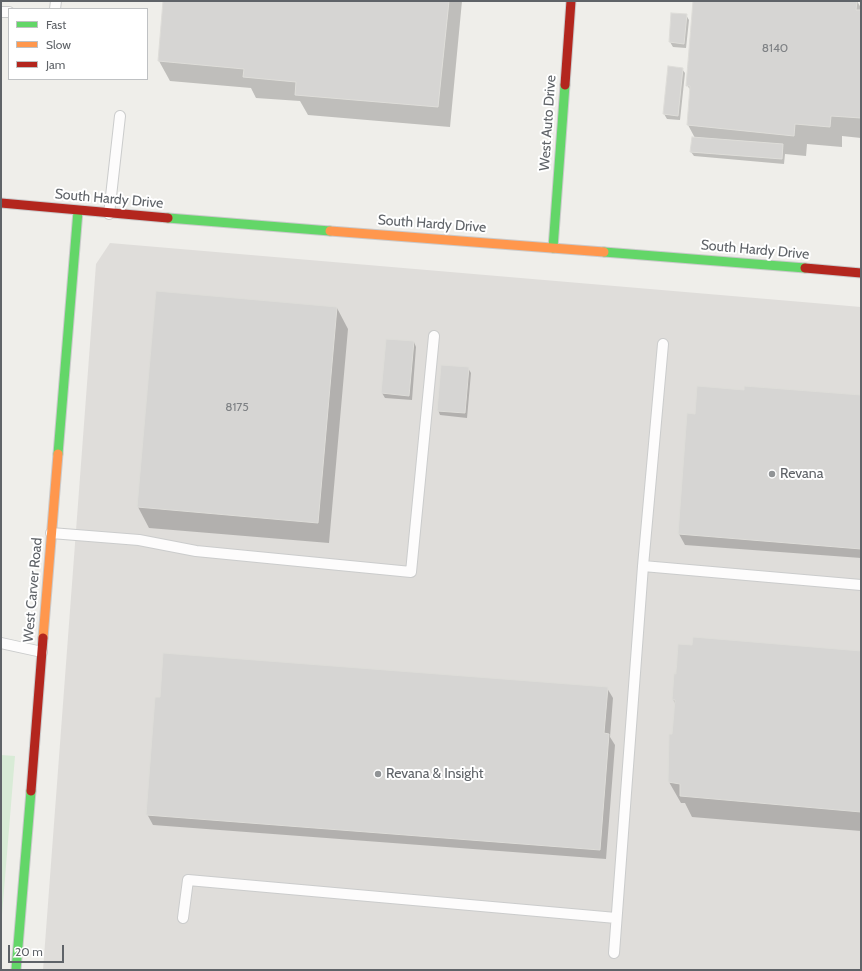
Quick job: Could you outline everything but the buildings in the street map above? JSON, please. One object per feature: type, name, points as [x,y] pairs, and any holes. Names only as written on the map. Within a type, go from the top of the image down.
[{"type":"street","name":"West Auto Drive","points":[[553,248],[571,1]]},
{"type":"street","name":"South Hardy Drive","points":[[1,203],[109,214],[861,273]]},
{"type":"street","name":"West Carver Road","points":[[16,970],[78,211]]},
{"type":"lane","points":[[109,214],[120,116]]},
{"type":"lane","points":[[51,533],[140,540],[196,551],[411,572],[434,336]]},
{"type":"lane","points":[[614,953],[643,566],[663,344]]},
{"type":"lane","points":[[643,566],[861,585]]},
{"type":"lane","points":[[1,643],[42,652]]},
{"type":"lane","points":[[183,918],[188,880],[616,918]]},
{"type":"shaded area","points":[[110,243],[861,307],[861,970],[43,970],[96,264]]},
{"type":"green space","points":[[1,755],[15,756],[1,927]]},
{"type":"traffic: fast","points":[[553,248],[565,85]]},
{"type":"traffic: fast","points":[[58,454],[78,211]]},
{"type":"traffic: fast","points":[[168,218],[330,231]]},
{"type":"traffic: fast","points":[[604,252],[805,268]]},
{"type":"traffic: fast","points":[[16,970],[31,791]]},
{"type":"traffic: slow","points":[[330,231],[604,252]]},
{"type":"traffic: slow","points":[[43,638],[58,454]]},
{"type":"traffic: jam","points":[[565,85],[571,1]]},
{"type":"traffic: jam","points":[[1,203],[168,218]]},
{"type":"traffic: jam","points":[[805,268],[861,273]]},
{"type":"traffic: jam","points":[[31,791],[43,638]]},
{"type":"place","name":"Revana","points":[[772,474]]},
{"type":"place","name":"Revana & Insight","points":[[378,774]]}]
